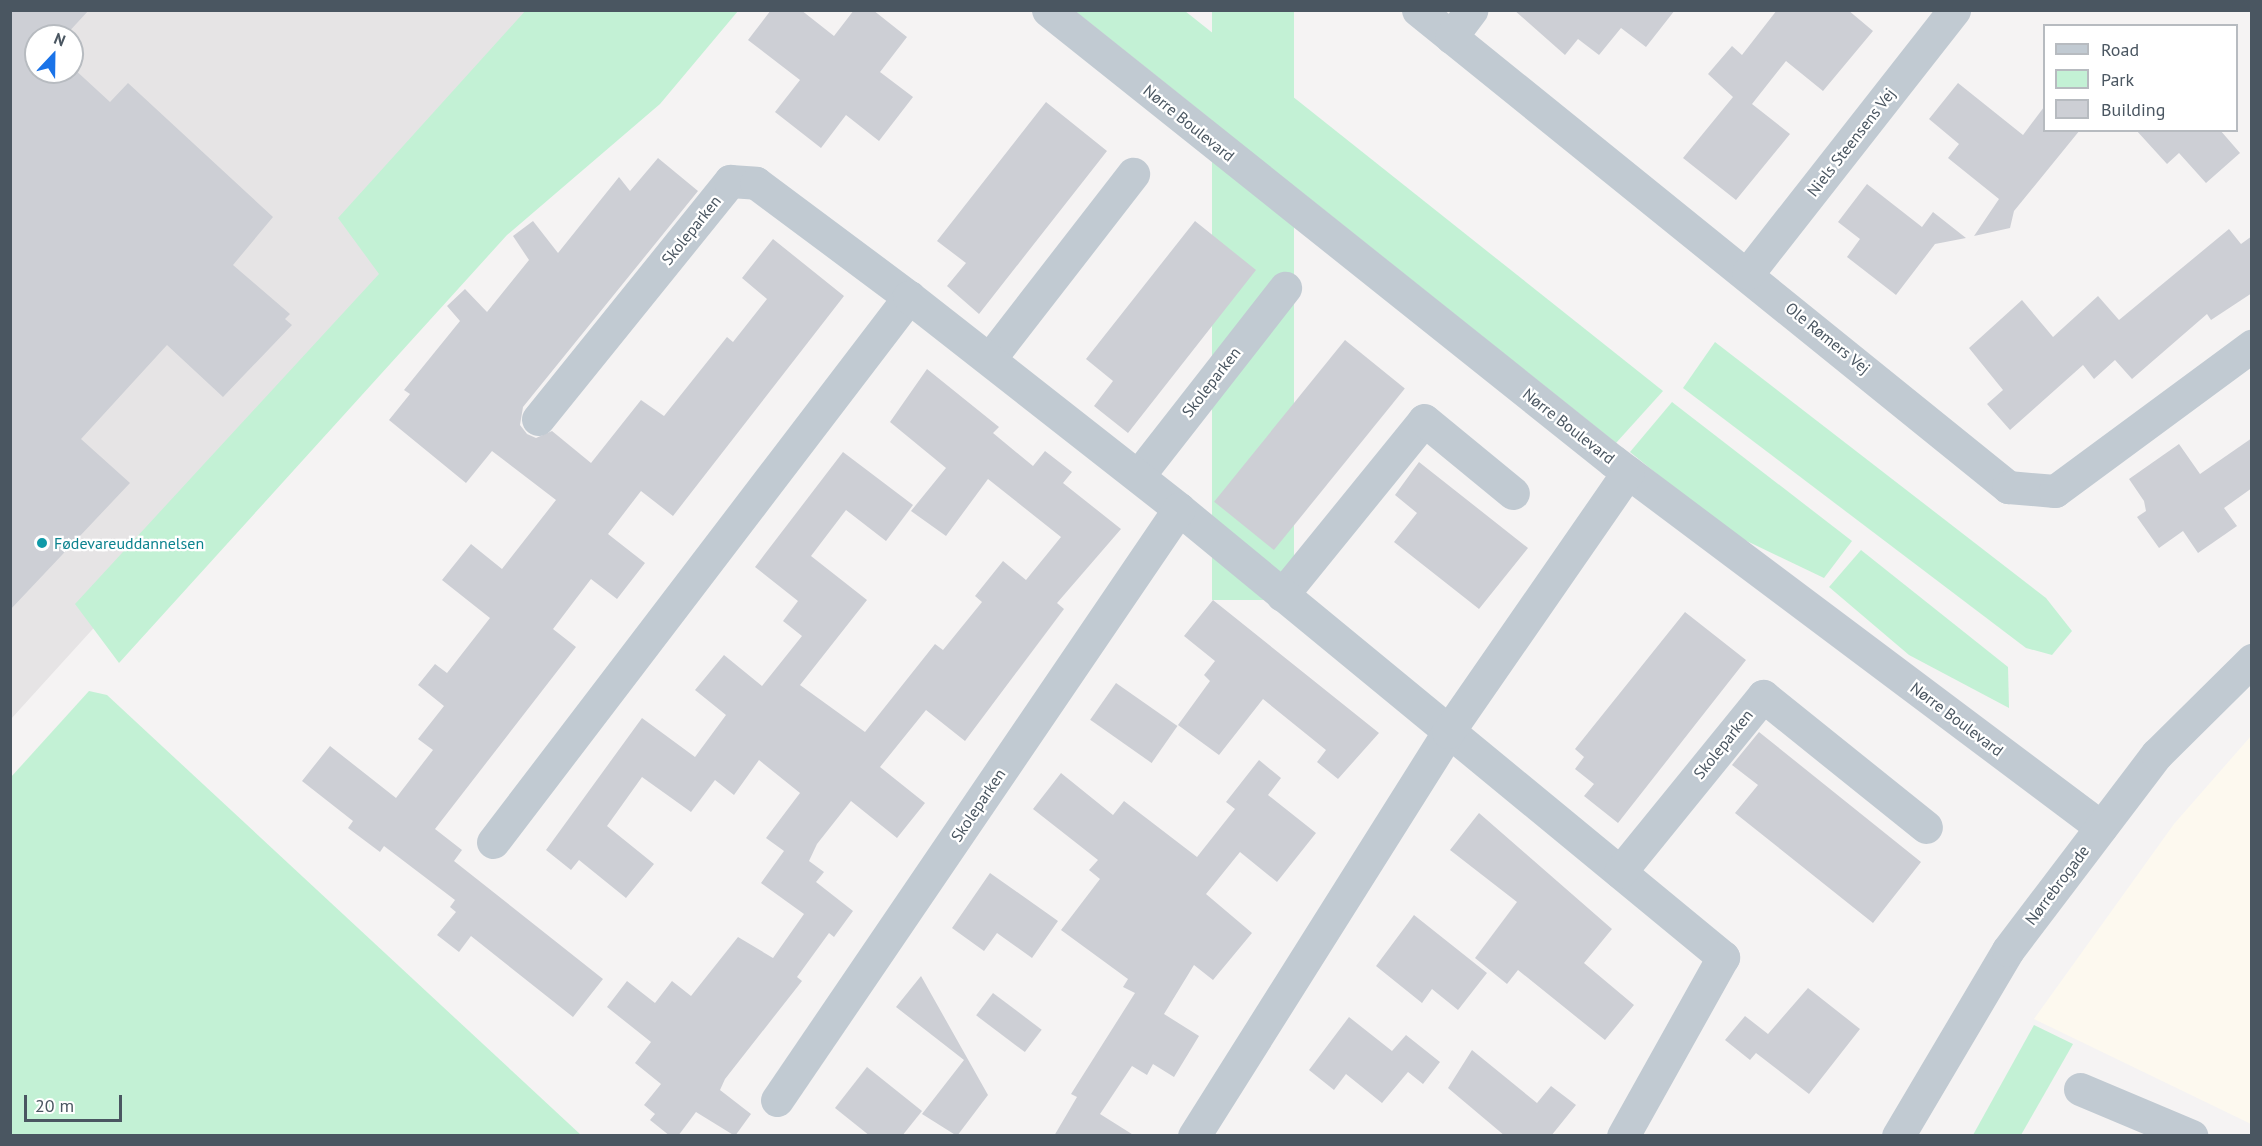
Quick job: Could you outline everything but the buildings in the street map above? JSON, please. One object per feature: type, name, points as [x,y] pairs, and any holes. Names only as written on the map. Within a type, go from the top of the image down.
[{"type":"street","name":"Nørre Boulevard","points":[[1048,10],[1628,472],[2101,827]]},
{"type":"street","name":"Ole Rømers Vej","points":[[1418,10],[1748,273],[2008,487],[2055,491],[2252,346]]},
{"type":"street","points":[[1450,37],[1472,10]]},
{"type":"street","name":"Niels Steensens Vej","points":[[1748,273],[1954,10]]},
{"type":"street","points":[[991,357],[1133,174]]},
{"type":"street","name":"Skoleparken","points":[[538,419],[730,182],[756,183],[991,357],[1723,957],[1623,1136]]},
{"type":"street","name":"Skoleparken","points":[[1138,476],[1285,288]]},
{"type":"street","points":[[493,842],[909,297]]},
{"type":"street","points":[[1282,595],[1424,420],[1514,493]]},
{"type":"street","points":[[1194,1136],[1448,732],[1628,472]]},
{"type":"street","name":"Skoleparken","points":[[777,1101],[1179,509]]},
{"type":"street","name":"Nørrebrogade","points":[[1898,1136],[2008,950],[2157,754],[2252,660]]},
{"type":"street","name":"Skoleparken","points":[[1620,872],[1763,696],[1926,827]]},
{"type":"street","points":[[2080,1089],[2192,1136]]},
{"type":"shaded area","points":[[11,11],[626,11],[599,72],[11,719]]},
{"type":"shaded area","points":[[2251,736],[2251,1124],[2034,1019],[2174,824]]},
{"type":"green space","points":[[526,10],[738,11],[660,104],[507,235],[119,663],[75,604],[379,274],[338,218]]},
{"type":"green space","points":[[1075,11],[1185,11],[1663,391],[1616,443]]},
{"type":"green space","points":[[1212,11],[1294,11],[1294,600],[1212,600]]},
{"type":"green space","points":[[1715,342],[2046,598],[2072,631],[2052,655],[2026,648],[1683,388]]},
{"type":"green space","points":[[1672,402],[1852,541],[1824,578],[1728,532],[1630,452]]},
{"type":"green space","points":[[1861,550],[2008,667],[2009,708],[1909,655],[1829,587]]},
{"type":"green space","points":[[89,691],[107,695],[581,1135],[11,1135],[11,777]]},
{"type":"green space","points":[[2034,1025],[2073,1044],[2021,1135],[1973,1135]]},
{"type":"place","name":"Fødevareuddannelsen","points":[[42,543]]}]
